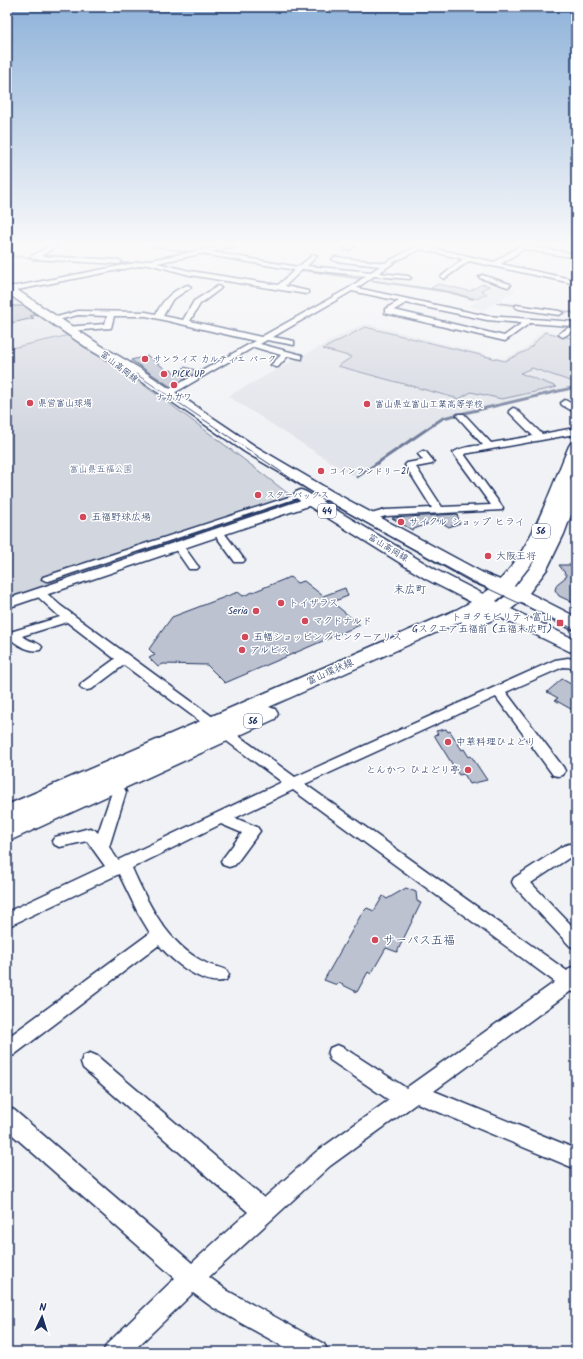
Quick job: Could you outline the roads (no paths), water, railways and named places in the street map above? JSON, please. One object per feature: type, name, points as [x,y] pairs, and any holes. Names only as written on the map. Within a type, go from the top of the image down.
[{"type":"main road","name":"44","points":[[39,309],[96,348]]},
{"type":"main road","name":"富山高岡線","points":[[96,348],[135,370],[250,449],[328,495],[477,577],[510,591],[576,624]]},
{"type":"main road","name":"富山高岡線","points":[[96,348],[105,358],[302,499],[432,575],[491,606],[576,647]]},
{"type":"main road","name":"富山環状線","points":[[7,815],[219,729],[491,606],[510,591],[528,583],[546,554],[565,505],[572,475],[576,446]]},
{"type":"main road","name":"富山環状線","points":[[7,833],[115,784],[219,729]]},
{"type":"street","points":[[159,316],[162,309]]},
{"type":"street","points":[[185,323],[193,309]]},
{"type":"street","points":[[169,393],[316,309]]},
{"type":"street","points":[[392,309],[388,312],[506,339],[527,322]]},
{"type":"street","points":[[446,309],[506,320],[576,325]]},
{"type":"street","points":[[506,320],[517,309]]},
{"type":"street","points":[[542,309],[559,312]]},
{"type":"street","points":[[434,322],[454,311]]},
{"type":"street","points":[[54,319],[78,314],[146,314],[291,343]]},
{"type":"street","points":[[70,330],[108,326],[111,314]]},
{"type":"street","points":[[563,335],[576,325]]},
{"type":"street","points":[[254,345],[299,357]]},
{"type":"street","points":[[275,365],[286,354]]},
{"type":"street","points":[[565,403],[576,410]]},
{"type":"street","points":[[513,411],[541,438]]},
{"type":"street","points":[[461,416],[490,447]]},
{"type":"street","points":[[368,518],[385,513],[498,508],[458,453],[568,432],[576,433]]},
{"type":"street","points":[[424,454],[429,462],[410,465],[439,511]]},
{"type":"street","points":[[46,579],[302,499],[328,495]]},
{"type":"street","points":[[7,604],[218,532],[302,499]]},
{"type":"street","points":[[218,532],[239,560]]},
{"type":"street","points":[[178,546],[193,567]]},
{"type":"street","points":[[40,593],[68,618],[219,729],[574,980],[323,1159],[192,1278],[115,1352]]},
{"type":"street","points":[[11,636],[68,618]]},
{"type":"street","points":[[11,636],[21,642],[36,647]]},
{"type":"street","points":[[87,686],[123,659]]},
{"type":"street","points":[[7,920],[119,868],[294,783],[560,663],[568,662],[576,664]]},
{"type":"street","points":[[498,691],[558,771]]},
{"type":"street","points":[[101,847],[119,792],[115,784]]},
{"type":"street","points":[[220,818],[252,831],[229,861]]},
{"type":"street","points":[[60,841],[90,834],[119,868],[160,935],[178,953],[196,967],[220,976]]},
{"type":"street","points":[[568,850],[520,882],[576,941]]},
{"type":"street","points":[[7,1049],[160,935]]},
{"type":"street","points":[[337,1054],[412,1096],[576,1159]]},
{"type":"street","points":[[90,1062],[264,1212]]},
{"type":"street","points":[[9,1122],[192,1278],[220,1299],[316,1352]]},
{"type":"waterway","points":[[550,309],[576,313]]},
{"type":"waterway","points":[[357,477],[443,418],[576,387]]},
{"type":"waterway","points":[[220,527],[294,501]]},
{"type":"waterway","points":[[140,554],[223,526]]},
{"type":"tram line","points":[[136,374],[320,498],[472,581],[576,630]]},
{"type":"place","name":"サンライズ カルティエ パーク","points":[[145,359]]},
{"type":"place","name":"PICK UP","points":[[164,374]]},
{"type":"place","name":"ナカガワ","points":[[174,385]]},
{"type":"place","name":"県営富山球場","points":[[30,403]]},
{"type":"place","name":"富山県立富山工業高等学校","points":[[367,404]]},
{"type":"place","name":"コインランドリー21","points":[[321,471]]},
{"type":"place","name":"スターバックス","points":[[258,495]]},
{"type":"place","name":"五福野球広場","points":[[83,517]]},
{"type":"place","name":"サイクル ショップ ヒライ","points":[[401,522]]},
{"type":"place","name":"大阪王将","points":[[488,556]]},
{"type":"place","name":"トイザラス","points":[[281,603]]},
{"type":"place","name":"Seria","points":[[256,611]]},
{"type":"place","name":"マクドナルド","points":[[305,621]]},
{"type":"place","name":"トヨタモビリティ富山 Gスクエア五福前 (五福末広町)","points":[[560,623]]},
{"type":"place","name":"五幅ショッピングセンターアリス","points":[[245,637]]},
{"type":"place","name":"アルビス","points":[[242,650]]},
{"type":"place","name":"中華料理ひよどり","points":[[448,742]]},
{"type":"place","name":"とんかつ ひよどり亭","points":[[468,770]]},
{"type":"place","name":"サーパス五福","points":[[375,940]]},
{"type":"district","name":"末広町","points":[[410,590]]},
{"type":"park label","name":"富山県五福公園","points":[[101,469]]}]
